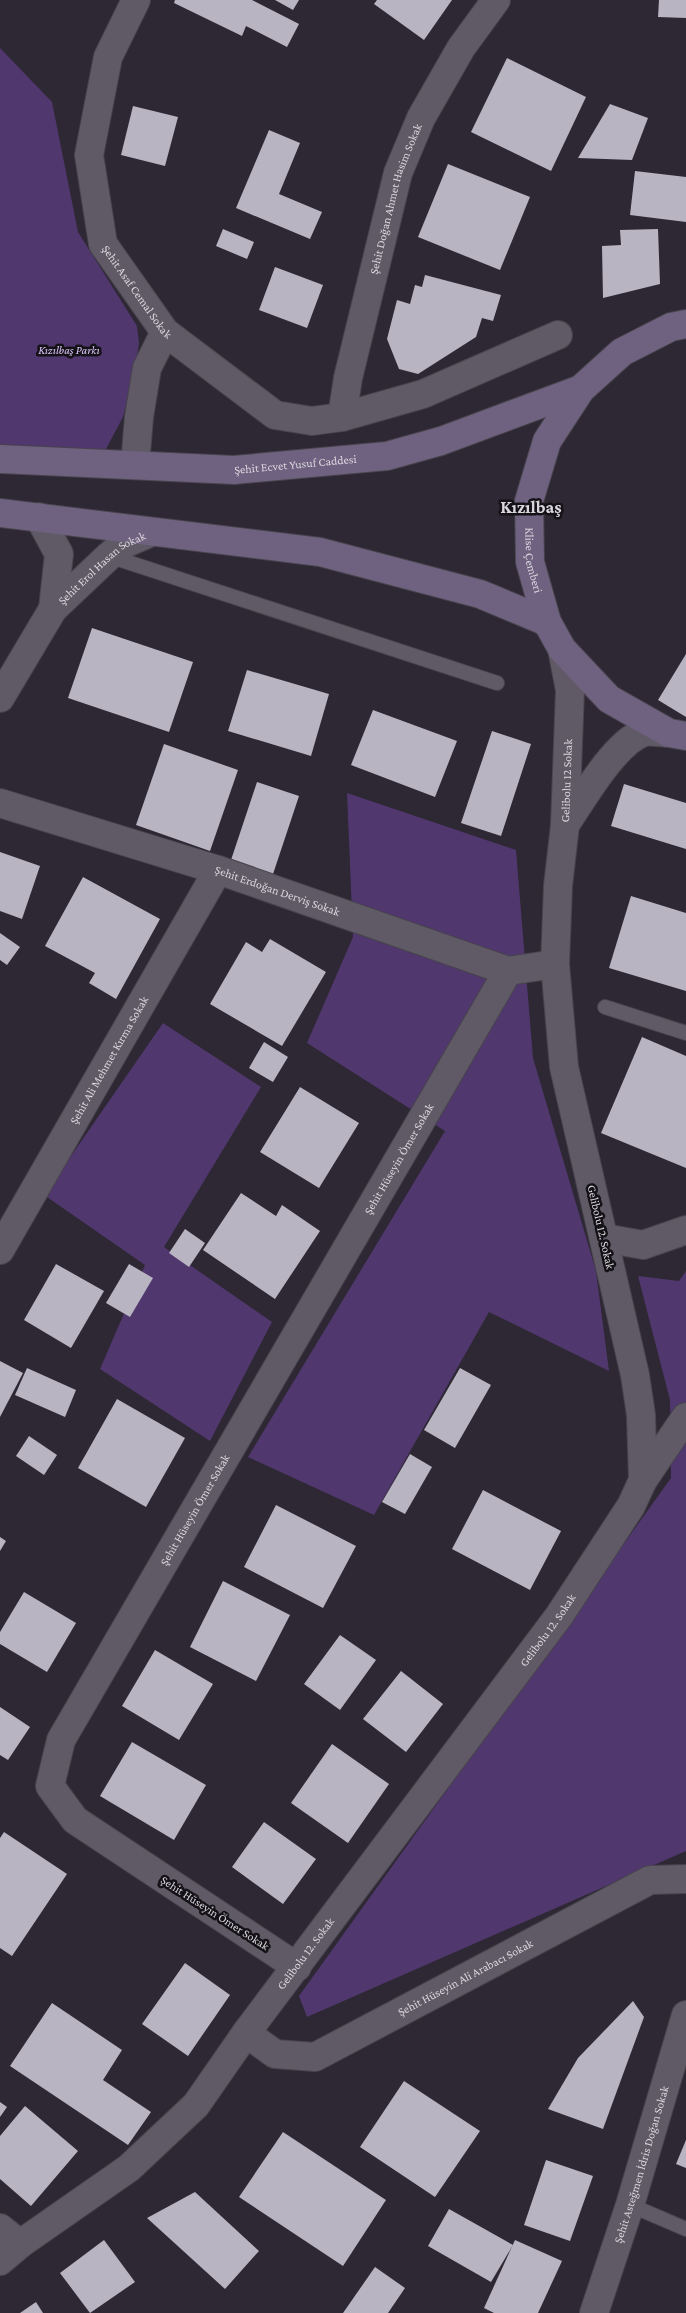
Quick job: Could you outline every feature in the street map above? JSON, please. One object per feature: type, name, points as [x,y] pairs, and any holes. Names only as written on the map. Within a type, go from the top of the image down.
[{"type":"main road","name":"Klise Çemberi","points":[[677,734],[609,700],[562,649],[547,622],[530,562],[529,501],[547,441],[581,389],[622,352],[681,321]]},
{"type":"main road","name":"Şehit Ecvet Yusuf Caddesi","points":[[0,459],[234,470],[387,456],[441,441],[581,389]]},
{"type":"main road","points":[[0,513],[320,552],[480,594],[547,622]]},
{"type":"street","name":"Şehit Asaf Cemal Sokak","points":[[136,0],[108,57],[90,155],[103,244],[165,332],[275,415],[312,421],[342,417],[424,394],[558,335]]},
{"type":"street","name":"Şehit Doğan Ahmet Hasim Sokak","points":[[342,417],[348,378],[398,173],[422,118],[443,79],[461,48],[496,0]]},
{"type":"street","points":[[135,465],[139,416],[147,368],[165,332]]},
{"type":"street","name":"Şehit Erol Hasan Sokak","points":[[39,517],[59,554],[53,609]]},
{"type":"street","name":"Şehit Erol Hasan Sokak","points":[[0,698],[53,609],[122,545],[152,532]]},
{"type":"street","name":"Gelibolu 12 Sokak","points":[[562,649],[570,690],[565,825]]},
{"type":"street","name":"Gelibolu 12 Sokak","points":[[565,825],[611,758],[626,742],[643,732],[677,734]]},
{"type":"street","name":"Şehit Erdoğan Derviş Sokak","points":[[0,804],[218,870],[508,971],[554,964]]},
{"type":"street","name":"Gelibolu 12. Sokak","points":[[7,2244],[128,2168],[196,2105],[246,2033],[560,1616],[631,1506],[642,1480],[641,1415],[635,1376],[564,1067],[554,964],[558,886],[565,825]]},
{"type":"street","name":"Şehit Ali Mehmet Kırma Sokak","points":[[0,1250],[218,870]]},
{"type":"street","name":"Şehit Hüseyin Ömer Sokak","points":[[297,1967],[75,1820],[50,1786],[61,1740],[508,971]]},
{"type":"street","points":[[604,1238],[643,1245],[686,1230]]},
{"type":"street","points":[[642,1480],[686,1417]]},
{"type":"street","name":"Şehit Hüseyin Ali Arabacı Sokak","points":[[246,2033],[275,2054],[315,2057],[650,1880],[686,1879]]},
{"type":"street","name":"Şehit Asteğmen İdris Doğan Sokak","points":[[594,2313],[630,2205],[686,2014]]},
{"type":"lane","points":[[109,556],[497,682]]},
{"type":"lane","points":[[605,1007],[686,1034]]},
{"type":"lane","points":[[630,2205],[686,2229]]},
{"type":"green space","name":"Kızılbaş Parkı","points":[[0,48],[52,102],[78,232],[137,326],[139,343],[135,371],[123,417],[106,449],[89,464],[0,470]]},
{"type":"green space","points":[[347,793],[516,850],[533,1058],[596,1271],[609,1371],[489,1312],[374,1515],[248,1457],[445,1131],[307,1043],[353,937]]},
{"type":"green space","points":[[163,1023],[261,1087],[164,1247],[272,1322],[210,1441],[100,1369],[145,1265],[44,1195]]},
{"type":"green space","points":[[686,1271],[686,1851],[307,2017],[299,1996],[671,1478],[670,1400],[638,1276],[679,1281]]},
{"type":"building","points":[[175,0],[252,0],[299,24],[287,47],[246,26],[242,36],[174,3]]},
{"type":"building","points":[[275,0],[299,0],[293,10]]},
{"type":"building","points":[[377,0],[452,0],[424,40],[374,4]]},
{"type":"building","points":[[659,0],[686,0],[686,18],[658,17]]},
{"type":"building","points":[[507,58],[586,97],[551,171],[471,132]]},
{"type":"building","points":[[610,104],[648,118],[632,160],[578,158]]},
{"type":"building","points":[[133,106],[178,117],[165,166],[121,155]]},
{"type":"building","points":[[269,130],[300,143],[279,194],[322,212],[310,239],[236,208]]},
{"type":"building","points":[[448,164],[530,197],[500,270],[418,237]]},
{"type":"building","points":[[635,171],[686,177],[686,222],[630,215]]},
{"type":"building","points":[[223,229],[254,242],[247,259],[216,246]]},
{"type":"building","points":[[658,229],[660,284],[603,298],[602,246],[621,245],[620,230]]},
{"type":"building","points":[[275,267],[323,285],[307,328],[259,310]]},
{"type":"building","points":[[425,275],[501,295],[493,321],[482,318],[476,337],[418,374],[399,369],[387,339],[397,300],[410,304],[415,285],[422,287]]},
{"type":"building","points":[[92,628],[193,662],[169,732],[68,698]]},
{"type":"building","points":[[686,654],[686,717],[658,700]]},
{"type":"building","points":[[247,670],[329,694],[311,756],[228,731]]},
{"type":"building","points":[[373,710],[457,741],[435,797],[351,765]]},
{"type":"building","points":[[492,731],[531,744],[501,836],[461,823]]},
{"type":"building","points":[[164,744],[238,770],[210,851],[136,825]]},
{"type":"building","points":[[257,782],[299,796],[272,877],[230,863]]},
{"type":"building","points":[[624,784],[686,803],[686,849],[611,826]]},
{"type":"building","points":[[0,852],[40,866],[22,919],[0,911]]},
{"type":"building","points":[[83,877],[160,919],[116,999],[89,983],[95,973],[45,946]]},
{"type":"building","points":[[631,896],[686,913],[686,991],[609,968]]},
{"type":"building","points":[[0,933],[20,947],[7,965],[0,960]]},
{"type":"building","points":[[270,939],[326,972],[282,1046],[210,1004],[246,942],[262,952]]},
{"type":"building","points":[[642,1037],[686,1056],[686,1168],[601,1133]]},
{"type":"building","points":[[264,1042],[288,1057],[273,1082],[249,1068]]},
{"type":"building","points":[[300,1087],[359,1123],[319,1188],[260,1152]]},
{"type":"building","points":[[241,1193],[276,1216],[282,1205],[320,1231],[275,1299],[203,1250]]},
{"type":"building","points":[[185,1229],[205,1243],[189,1267],[169,1253]]},
{"type":"building","points":[[56,1264],[104,1291],[71,1348],[24,1320]]},
{"type":"building","points":[[129,1264],[153,1278],[130,1317],[106,1303]]},
{"type":"building","points":[[0,1361],[23,1373],[0,1417]]},
{"type":"building","points":[[27,1368],[76,1390],[65,1417],[15,1395]]},
{"type":"building","points":[[460,1368],[491,1385],[455,1448],[424,1430]]},
{"type":"building","points":[[117,1399],[185,1438],[146,1507],[78,1468]]},
{"type":"building","points":[[29,1436],[57,1455],[44,1475],[16,1456]]},
{"type":"building","points":[[410,1454],[432,1467],[405,1514],[382,1502]]},
{"type":"building","points":[[483,1490],[561,1531],[530,1590],[452,1549]]},
{"type":"building","points":[[276,1505],[356,1546],[323,1608],[244,1567]]},
{"type":"building","points":[[0,1537],[6,1541],[0,1551]]},
{"type":"building","points":[[223,1581],[290,1615],[256,1681],[190,1647]]},
{"type":"building","points":[[24,1592],[76,1623],[47,1672],[0,1644],[0,1632]]},
{"type":"building","points":[[340,1635],[376,1660],[340,1710],[304,1684]]},
{"type":"building","points":[[155,1650],[213,1684],[179,1740],[122,1706]]},
{"type":"building","points":[[401,1671],[443,1704],[406,1752],[363,1719]]},
{"type":"building","points":[[0,1707],[30,1727],[8,1760],[0,1755]]},
{"type":"building","points":[[132,1742],[206,1785],[174,1840],[100,1796]]},
{"type":"building","points":[[332,1744],[389,1784],[348,1843],[291,1803]]},
{"type":"building","points":[[264,1822],[316,1859],[283,1904],[232,1867]]},
{"type":"building","points":[[4,1832],[67,1874],[12,1956],[0,1948],[0,1838]]},
{"type":"building","points":[[185,1963],[230,1995],[188,2056],[142,2024]]},
{"type":"building","points":[[633,2001],[644,2017],[603,2129],[548,2109],[578,2058]]},
{"type":"building","points":[[52,2003],[122,2050],[103,2080],[151,2112],[128,2145],[10,2066]]},
{"type":"building","points":[[404,2081],[480,2131],[435,2197],[360,2147]]},
{"type":"building","points":[[0,2102],[7,2107],[0,2117]]},
{"type":"building","points":[[25,2106],[78,2151],[31,2206],[0,2179],[0,2136]]},
{"type":"building","points":[[283,2132],[386,2200],[343,2266],[239,2197]]},
{"type":"building","points":[[686,2140],[686,2168],[676,2164]]},
{"type":"building","points":[[546,2160],[593,2176],[570,2241],[524,2225]]},
{"type":"building","points":[[195,2192],[259,2251],[225,2289],[147,2218]]},
{"type":"building","points":[[449,2209],[513,2245],[491,2282],[428,2246]]},
{"type":"building","points":[[104,2240],[135,2282],[90,2313],[60,2273]]},
{"type":"building","points":[[515,2240],[562,2261],[538,2313],[494,2313],[484,2308]]},
{"type":"building","points":[[375,2267],[405,2288],[388,2313],[343,2313]]},
{"type":"building","points":[[36,2302],[43,2313],[20,2313]]},
{"type":"district","name":"Kızılbaş","points":[[531,507]]}]
